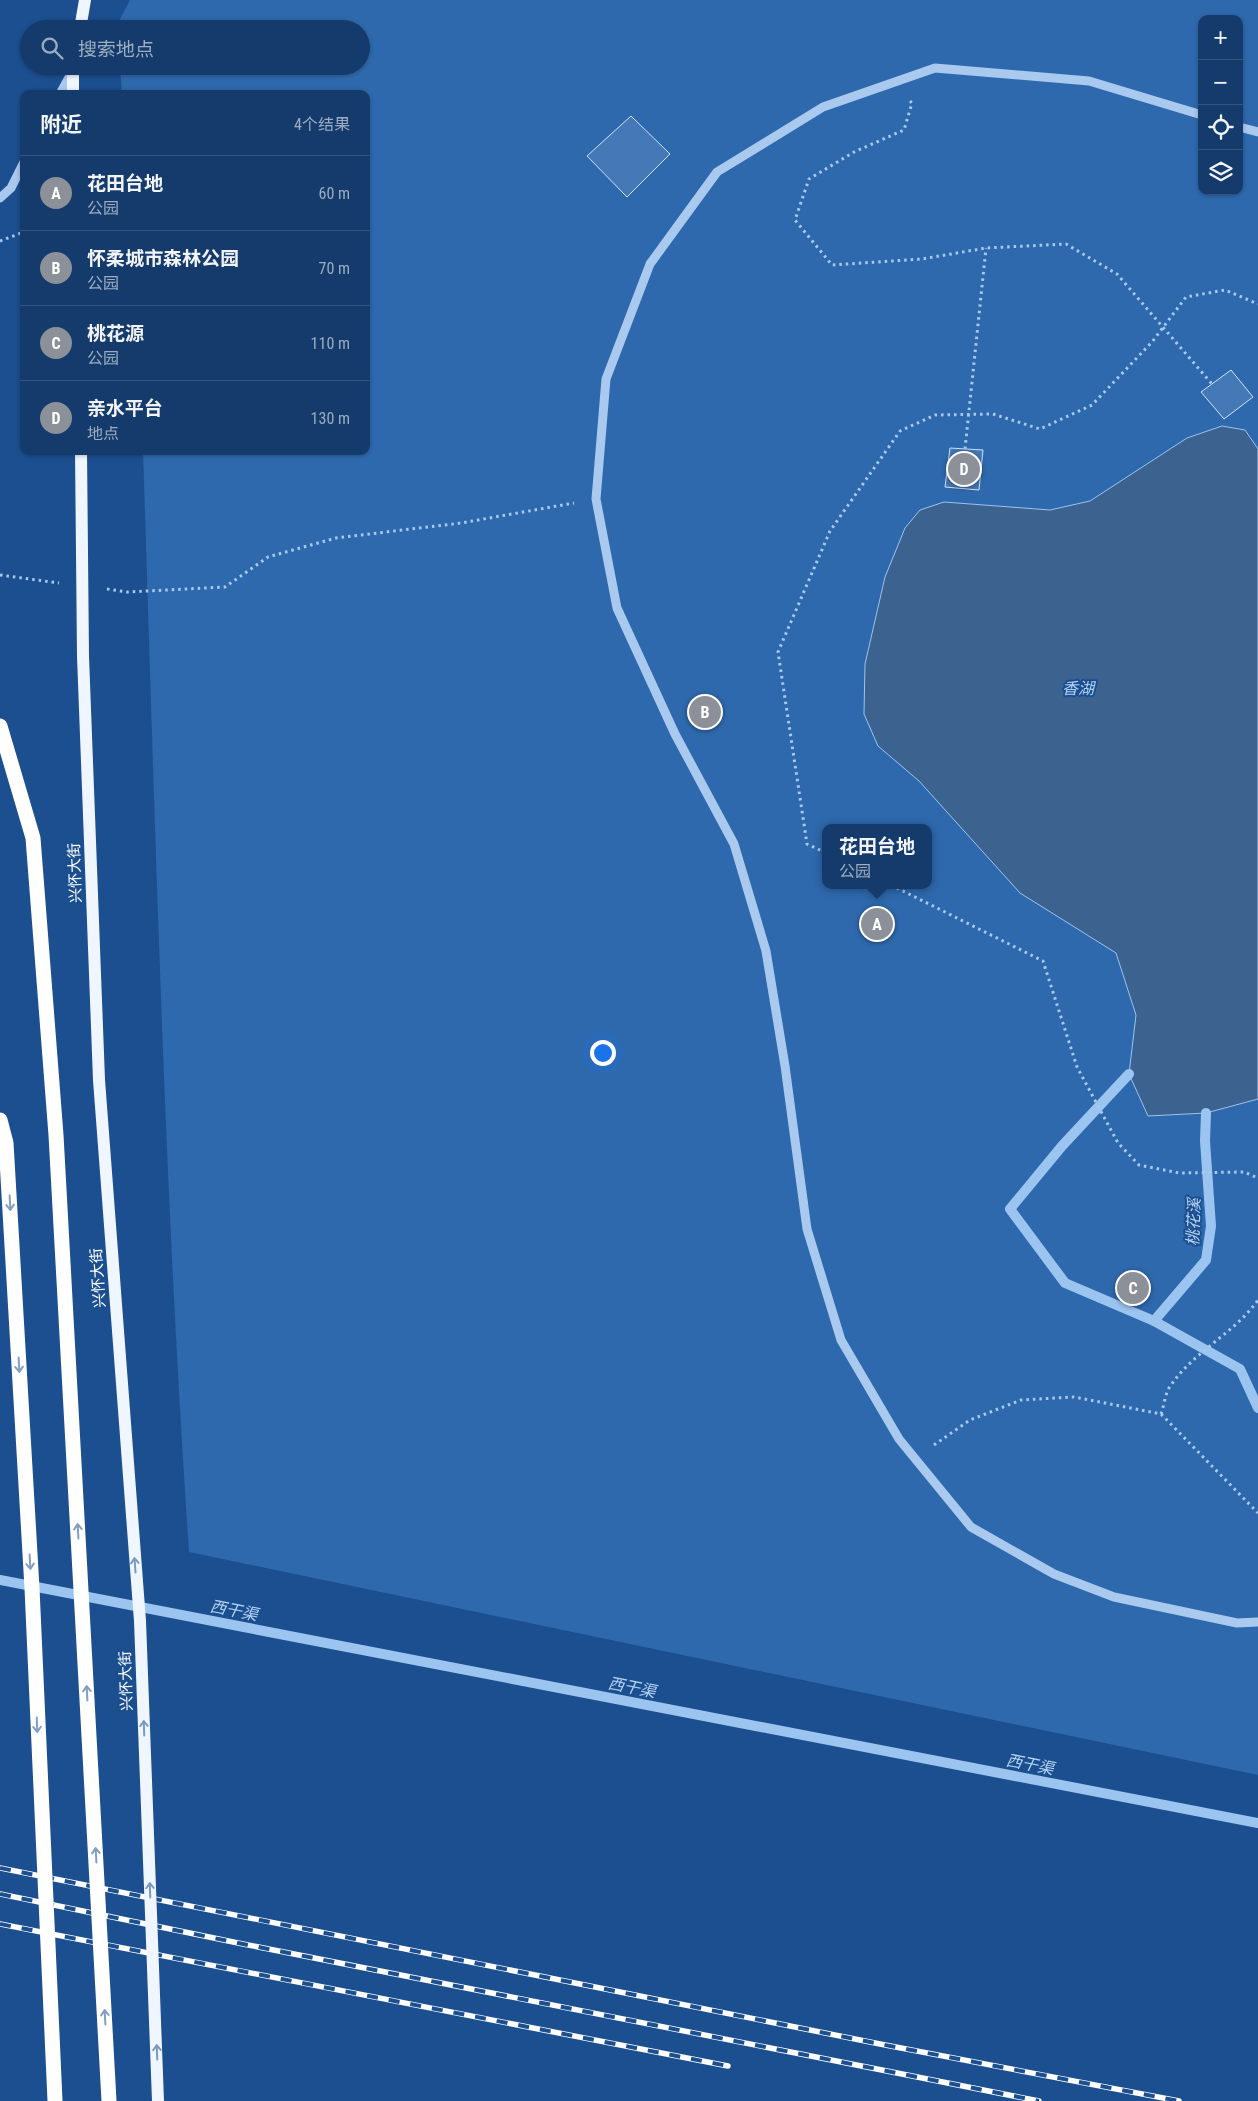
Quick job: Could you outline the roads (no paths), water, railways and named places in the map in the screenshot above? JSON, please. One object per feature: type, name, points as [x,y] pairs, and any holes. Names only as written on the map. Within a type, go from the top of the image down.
[{"type":"highway","points":[[0,726],[33,838],[34,848],[57,1145],[109,2101]]},
{"type":"highway","points":[[0,1120],[6,1143],[32,1588],[55,2101]]},
{"type":"main road","points":[[82,20],[85,0]]},
{"type":"main road","points":[[73,75],[73,90]]},
{"type":"main road","name":"兴怀大街","points":[[81,455],[83,656],[99,1080],[140,1622],[158,2101]]},
{"type":"street","points":[[1198,114],[1089,81],[935,68],[823,107],[717,172],[650,264],[606,379],[596,499],[617,608],[676,734],[734,844],[766,951],[785,1066],[807,1229],[841,1340],[899,1439],[971,1527],[1054,1574],[1114,1597],[1237,1623],[1258,1622]]},
{"type":"street","points":[[62,90],[70,75]]},
{"type":"street","points":[[1243,128],[1258,132]]},
{"type":"street","points":[[0,198],[10,188],[20,169]]},
{"type":"water","name":"香湖","points":[[1222,426],[1245,430],[1258,449],[1258,1099],[1206,1113],[1148,1116],[1129,1074],[1136,1015],[1116,953],[1020,893],[919,781],[878,746],[864,714],[865,664],[885,577],[905,528],[920,510],[944,502],[1050,510],[1090,501],[1187,438]]},
{"type":"waterway","points":[[1129,1074],[1062,1146],[1010,1209],[1065,1283],[1154,1321]]},
{"type":"waterway","name":"桃花溪","points":[[1206,1113],[1205,1141],[1211,1226],[1206,1260],[1154,1321],[1240,1369],[1258,1408]]},
{"type":"waterway","name":"西干渠","points":[[0,1580],[1258,1823]]},
{"type":"railway","points":[[0,1868],[880,2044],[1179,2101]]},
{"type":"railway","points":[[0,1894],[243,1944],[1039,2101]]},
{"type":"railway","points":[[0,1924],[728,2066]]},
{"type":"place","name":"亲水平台","points":[[964,469]]},
{"type":"place","name":"怀柔城市森林公园","points":[[705,712]]},
{"type":"place","name":"花田台地","points":[[877,924]]},
{"type":"place","name":"桃花源","points":[[1133,1288]]}]
